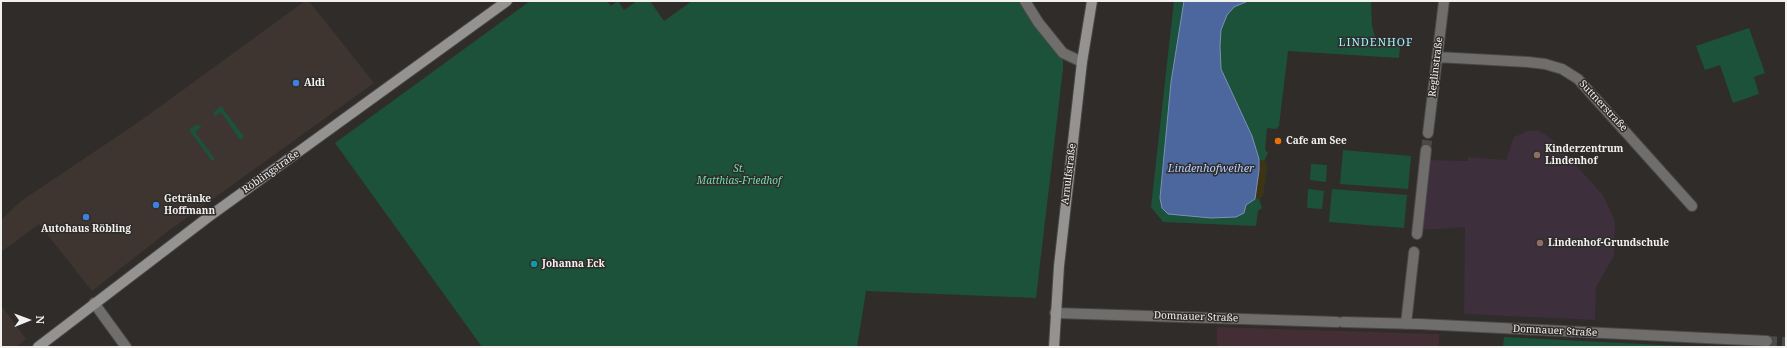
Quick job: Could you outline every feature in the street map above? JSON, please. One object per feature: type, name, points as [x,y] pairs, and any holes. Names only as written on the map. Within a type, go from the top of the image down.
[{"type":"street","name":"Röblingstraße","points":[[38,347],[217,210],[507,1]]},
{"type":"street","points":[[1025,1],[1038,22],[1063,54],[1082,62]]},
{"type":"street","name":"Arnulfstraße","points":[[1054,347],[1058,266],[1082,62],[1092,1]]},
{"type":"street","name":"Reglinstraße","points":[[1428,132],[1444,1]]},
{"type":"street","name":"Suttnerstraße","points":[[1437,57],[1540,63],[1562,69],[1578,79],[1692,206]]},
{"type":"street","points":[[1417,234],[1426,150]]},
{"type":"street","points":[[1406,324],[1414,252]]},
{"type":"street","points":[[94,303],[126,347]]},
{"type":"street","name":"Domnauer Straße","points":[[1055,313],[1406,324],[1767,341]]},
{"type":"shaded area","points":[[305,1],[309,1],[374,83],[167,232],[92,291],[39,224],[1,252],[1,220],[21,201],[143,119]]},
{"type":"shaded area","name":"Lindenhof-Grundschule","points":[[1538,130],[1552,139],[1603,195],[1615,221],[1614,256],[1596,287],[1595,320],[1464,314],[1465,227],[1422,230],[1430,160],[1468,161],[1468,157],[1506,160],[1514,137],[1528,131]]},
{"type":"shaded area","points":[[1,305],[26,339],[16,347],[1,347]]},
{"type":"shaded area","points":[[1217,327],[1439,334],[1439,347],[1217,347]]},
{"type":"green space","name":"St. Matthias-Friedhof","points":[[530,1],[607,1],[611,6],[618,1],[624,10],[637,1],[650,1],[664,21],[692,1],[1021,1],[1063,57],[1063,69],[1036,298],[866,291],[857,347],[482,347],[335,143]]},
{"type":"green space","points":[[1174,1],[1371,1],[1372,26],[1375,37],[1400,46],[1399,58],[1288,51],[1279,126],[1276,129],[1267,128],[1265,150],[1268,153],[1264,161],[1267,166],[1263,195],[1259,199],[1262,208],[1258,211],[1256,226],[1163,222],[1151,207]]},
{"type":"green space","points":[[1749,28],[1765,73],[1754,77],[1759,94],[1733,103],[1720,65],[1705,70],[1696,46]]},
{"type":"green space","points":[[221,106],[244,137],[240,140],[221,112],[214,117],[214,112]]},
{"type":"green space","points":[[195,125],[202,126],[195,132],[215,159],[212,161],[189,130]]},
{"type":"green space","points":[[1343,150],[1411,156],[1408,189],[1340,184]]},
{"type":"green space","points":[[1311,164],[1327,165],[1326,182],[1310,180]]},
{"type":"green space","points":[[1308,189],[1324,191],[1322,209],[1307,208]]},
{"type":"green space","points":[[1332,189],[1407,195],[1404,228],[1329,222]]},
{"type":"green space","points":[[1504,337],[1701,347],[1503,347]]},
{"type":"sand","points":[[1259,159],[1264,161],[1267,166],[1263,195],[1259,199],[1255,199],[1259,170]]},
{"type":"water","name":"Lindenhofweiher","points":[[1184,1],[1248,1],[1234,7],[1227,15],[1221,30],[1220,46],[1221,69],[1252,136],[1259,159],[1255,199],[1246,205],[1244,213],[1236,217],[1211,218],[1168,214],[1162,208],[1160,198],[1171,82]]},
{"type":"tunnel","points":[[1426,150],[1428,133]]},
{"type":"tunnel","points":[[1767,341],[1786,342]]},
{"type":"place","name":"Aldi","points":[[296,83]]},
{"type":"place","name":"Cafe am See","points":[[1278,141]]},
{"type":"place","name":"Kinderzentrum Lindenhof","points":[[1537,155]]},
{"type":"place","name":"Getränke Hoffmann","points":[[156,205]]},
{"type":"place","name":"Autohaus Röbling","points":[[86,217]]},
{"type":"place","name":"Lindenhof-Grundschule","points":[[1540,243]]},
{"type":"place","name":"Johanna Eck","points":[[534,264]]},
{"type":"district","name":"LINDENHOF","points":[[1376,43]]}]
